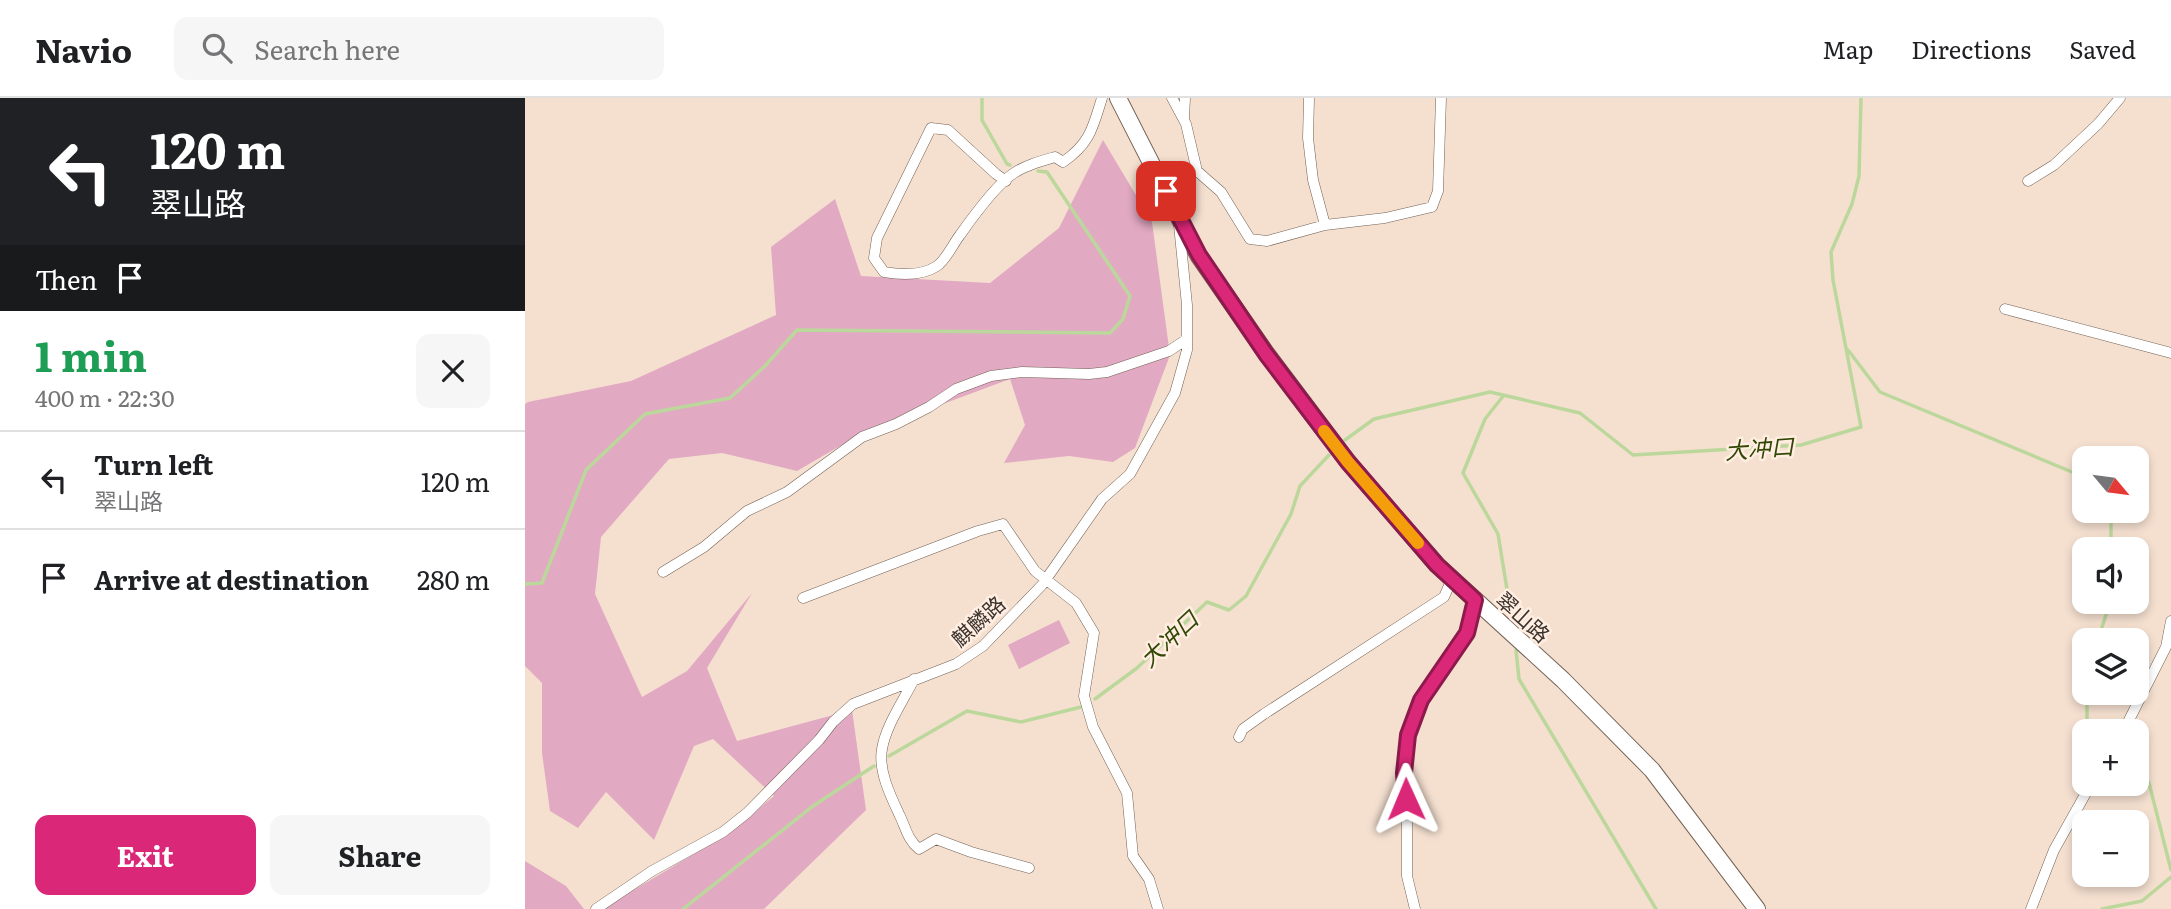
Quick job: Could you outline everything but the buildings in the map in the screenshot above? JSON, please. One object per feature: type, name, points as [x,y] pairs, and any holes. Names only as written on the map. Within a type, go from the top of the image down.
[{"type":"main road","name":"翠山路","points":[[1118,98],[1199,255],[1282,375],[1348,462],[1437,565],[1563,680],[1652,771],[1757,909]]},
{"type":"street","points":[[1006,181],[948,130],[930,128],[877,238],[874,258],[884,272],[899,274],[923,272],[939,265],[971,220],[1006,181],[1012,174],[1033,163],[1055,157],[1063,162],[1080,150],[1092,128],[1102,98]]},
{"type":"street","points":[[1172,98],[1184,119],[1197,171],[1221,192],[1249,239],[1267,241],[1325,225],[1385,218],[1432,207],[1438,191],[1441,98]]},
{"type":"street","points":[[1184,119],[1185,98]]},
{"type":"street","points":[[1309,98],[1308,138],[1313,180],[1325,225]]},
{"type":"street","points":[[2028,181],[2053,165],[2098,124],[2120,98]]},
{"type":"street","name":"麒麟路","points":[[596,909],[652,871],[723,832],[739,820],[853,704],[956,664],[983,646],[1046,580],[1102,499],[1131,474],[1175,393],[1187,350],[1187,305],[1178,214]]},
{"type":"street","points":[[2005,309],[2171,353]]},
{"type":"street","points":[[663,572],[704,547],[747,511],[787,492],[862,437],[929,407],[956,389],[991,376],[1022,372],[1107,372],[1169,351],[1187,339]]},
{"type":"street","points":[[803,598],[978,531],[1003,524],[1035,571],[1076,603],[1094,633],[1084,696],[1093,727],[1127,793],[1133,856],[1149,879],[1158,909]]},
{"type":"street","points":[[1239,737],[1243,729],[1264,714],[1444,597],[1452,579]]},
{"type":"street","points":[[1415,909],[1407,876],[1404,773],[1408,735],[1421,700],[1467,633],[1475,600]]},
{"type":"street","points":[[2131,719],[2166,647],[2171,621]]},
{"type":"street","points":[[914,679],[893,720],[882,750],[891,800],[910,842],[919,849],[936,839],[971,852],[1030,868]]},
{"type":"street","points":[[2031,909],[2054,850],[2084,796]]},
{"type":"shaded area","points":[[1103,140],[1152,222],[1170,355],[1135,448],[1113,462],[1069,456],[1004,463],[1025,425],[1010,379],[857,436],[797,471],[722,453],[669,459],[601,537],[595,594],[642,697],[687,671],[752,593],[707,668],[737,741],[852,710],[866,810],[764,909],[602,909],[729,833],[774,796],[713,739],[694,746],[654,840],[606,792],[578,828],[550,811],[542,753],[542,683],[525,666],[525,404],[631,381],[776,315],[771,247],[835,199],[861,276],[990,283],[1059,228]]},
{"type":"shaded area","points":[[1059,620],[1070,643],[1019,669],[1008,645]]},
{"type":"shaded area","points":[[525,861],[566,886],[584,909],[525,909]]},
{"type":"waterway","points":[[982,98],[982,120],[1010,165]]},
{"type":"waterway","name":"大冲口","points":[[1345,440],[1374,419],[1490,392],[1580,413],[1633,455],[1801,445],[1861,427],[1833,280],[1831,252],[1852,204],[1859,176],[1861,98]]},
{"type":"waterway","points":[[525,584],[542,583],[586,470],[645,414],[730,398],[765,366],[797,330],[1110,333],[1123,319],[1130,296],[1047,172],[1038,171]]},
{"type":"waterway","points":[[1848,350],[1880,392],[2072,472]]},
{"type":"waterway","points":[[1504,395],[1485,419],[1463,473],[1498,534],[1512,620]]},
{"type":"waterway","name":"大冲口","points":[[1095,699],[1137,668],[1207,602],[1229,610],[1246,596],[1291,514],[1300,486],[1329,455]]},
{"type":"waterway","points":[[2111,523],[2111,537]]},
{"type":"waterway","points":[[2102,628],[2106,614]]},
{"type":"waterway","points":[[1516,650],[1519,679],[1656,909]]},
{"type":"waterway","points":[[2087,705],[2087,719]]},
{"type":"waterway","name":"大冲口","points":[[889,756],[967,711],[1021,722],[1085,706]]},
{"type":"waterway","name":"大冲口","points":[[683,909],[813,806],[874,766]]},
{"type":"waterway","points":[[2149,783],[2171,870]]},
{"type":"waterway","points":[[2102,909],[2142,901],[2171,877]]},
{"type":"slow traffic","points":[[1324,431],[1418,543]]},
{"type":"route","points":[[1166,191],[1199,255],[1266,354],[1348,462],[1437,565],[1475,600],[1467,633],[1421,700],[1408,735],[1404,773],[1406,799]]}]
